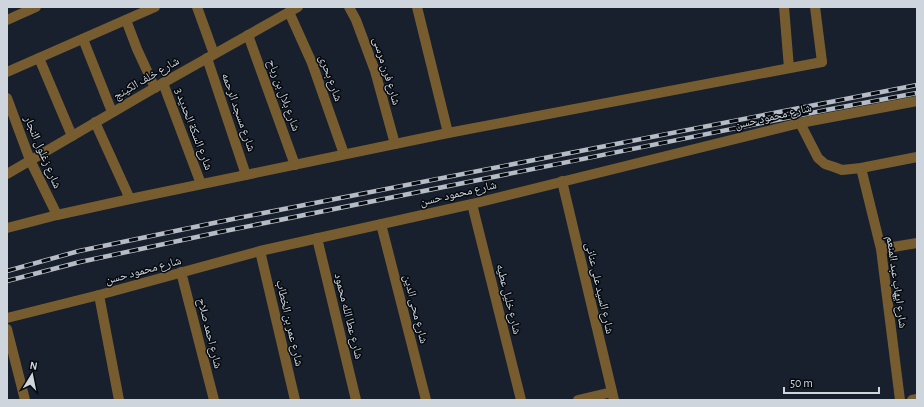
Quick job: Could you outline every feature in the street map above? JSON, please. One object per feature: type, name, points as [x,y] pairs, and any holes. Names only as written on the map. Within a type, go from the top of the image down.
[{"type":"street","points":[[7,20],[36,7]]},
{"type":"street","points":[[7,72],[155,7]]},
{"type":"street","name":"شارع مسجد الرحمه","points":[[197,7],[210,56],[246,175]]},
{"type":"street","name":"شارع فرن مرسى","points":[[349,7],[359,27],[375,71],[395,144]]},
{"type":"street","points":[[418,7],[448,132]]},
{"type":"street","points":[[784,7],[789,68]]},
{"type":"street","points":[[7,228],[130,199],[448,132],[822,62],[815,7]]},
{"type":"street","name":"شارع خلف الكينج","points":[[7,174],[112,112],[294,9]]},
{"type":"street","name":"شارع بحرى","points":[[294,9],[344,154]]},
{"type":"street","name":"شارع السكة الحديد 3","points":[[126,20],[137,49],[159,85],[201,184]]},
{"type":"street","name":"شارع بلال بن رباح","points":[[248,35],[295,165]]},
{"type":"street","points":[[83,39],[112,112]]},
{"type":"street","points":[[39,58],[72,136]]},
{"type":"street","name":"شارع زغلول النجار","points":[[7,98],[30,160],[57,215]]},
{"type":"street","name":"شارع محمود حسن","points":[[7,318],[99,295],[260,251],[472,204],[800,123],[917,101]]},
{"type":"street","points":[[95,122],[130,199]]},
{"type":"street","points":[[800,123],[818,158],[825,164],[842,170],[861,168],[917,157]]},
{"type":"street","name":"شارع ايهاب عبد المنعم","points":[[861,168],[881,249],[900,400]]},
{"type":"street","name":"شارع السيد على عنانى","points":[[562,182],[613,396]]},
{"type":"street","name":"شارع خليل عطيه","points":[[472,204],[521,400]]},
{"type":"street","name":"شارع محى الدين","points":[[381,224],[426,400]]},
{"type":"street","name":"شارع عطا الله محمود","points":[[317,238],[356,400]]},
{"type":"street","points":[[881,249],[917,243]]},
{"type":"street","name":"شارع عمر بن الخطاب","points":[[260,251],[295,400]]},
{"type":"street","name":"شارع احمد صلاح","points":[[181,272],[214,400]]},
{"type":"street","points":[[99,295],[119,400]]},
{"type":"street","points":[[7,329],[26,400]]},
{"type":"street","points":[[578,400],[613,396]]},
{"type":"street","points":[[912,400],[917,399]]},
{"type":"railway","points":[[7,271],[79,251],[233,219],[917,85]]},
{"type":"railway","points":[[7,281],[80,262],[220,232],[917,93]]}]
